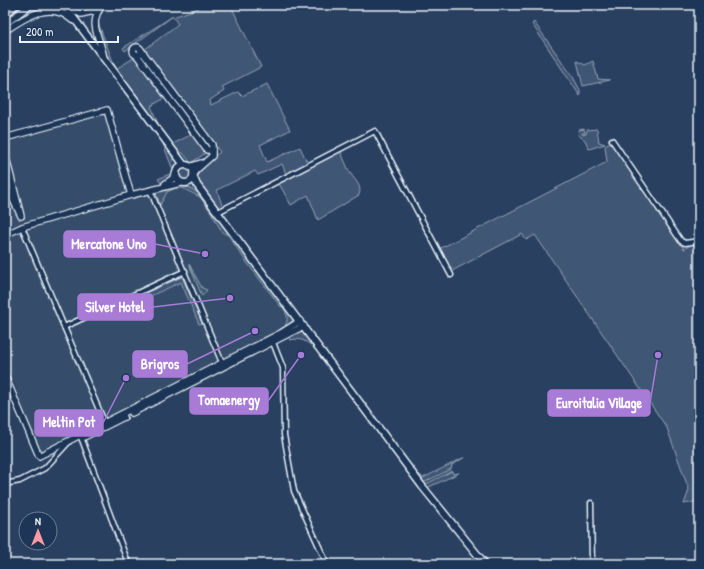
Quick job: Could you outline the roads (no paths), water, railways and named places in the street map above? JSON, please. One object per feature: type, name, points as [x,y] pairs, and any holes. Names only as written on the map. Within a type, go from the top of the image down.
[{"type":"main road","points":[[64,5],[170,148],[193,175],[194,181],[422,486],[485,564]]},
{"type":"main road","points":[[170,148],[177,179],[182,183],[192,186],[206,197]]},
{"type":"main road","points":[[176,171],[186,166]]},
{"type":"main road","points":[[182,183],[189,182],[193,175]]},
{"type":"street","points":[[5,15],[16,5]]},
{"type":"street","points":[[5,24],[30,5]]},
{"type":"street","points":[[64,5],[82,14],[100,7]]},
{"type":"street","points":[[100,7],[94,23],[104,60]]},
{"type":"street","points":[[5,32],[36,11],[47,8],[63,11],[77,24]]},
{"type":"street","points":[[193,175],[203,162],[212,155],[213,146],[141,50],[138,47],[135,48],[134,51],[136,54],[207,150],[212,150]]},
{"type":"street","points":[[157,82],[162,78]]},
{"type":"street","points":[[5,138],[107,110],[131,195]]},
{"type":"street","points":[[188,124],[193,120]]},
{"type":"street","points":[[218,212],[375,131],[451,275]]},
{"type":"street","points":[[612,140],[681,241],[685,244],[699,241]]},
{"type":"street","points":[[5,154],[24,227],[105,425]]},
{"type":"street","points":[[186,166],[203,162]]},
{"type":"street","points":[[151,190],[168,182],[176,171]]},
{"type":"street","points":[[5,183],[21,216]]},
{"type":"street","points":[[5,235],[24,227],[131,195],[182,183]]},
{"type":"street","points":[[151,190],[223,365]]},
{"type":"street","points":[[64,326],[185,271]]},
{"type":"street","points":[[5,376],[39,456],[105,425],[302,324]]},
{"type":"street","points":[[272,340],[283,368],[284,435],[294,491],[327,564]]},
{"type":"street","points":[[81,436],[127,560],[125,564]]},
{"type":"street","points":[[5,484],[20,481],[45,468],[70,441]]},
{"type":"street","points":[[591,503],[592,564]]},
{"type":"place","name":"Mercatone Uno","points":[[205,254]]},
{"type":"place","name":"Silver Hotel","points":[[230,298]]},
{"type":"place","name":"Brigros","points":[[255,331]]},
{"type":"place","name":"Tomaenergy","points":[[301,355]]},
{"type":"place","name":"Euroitalia Village","points":[[658,355]]},
{"type":"place","name":"Meltin Pot","points":[[126,378]]}]
